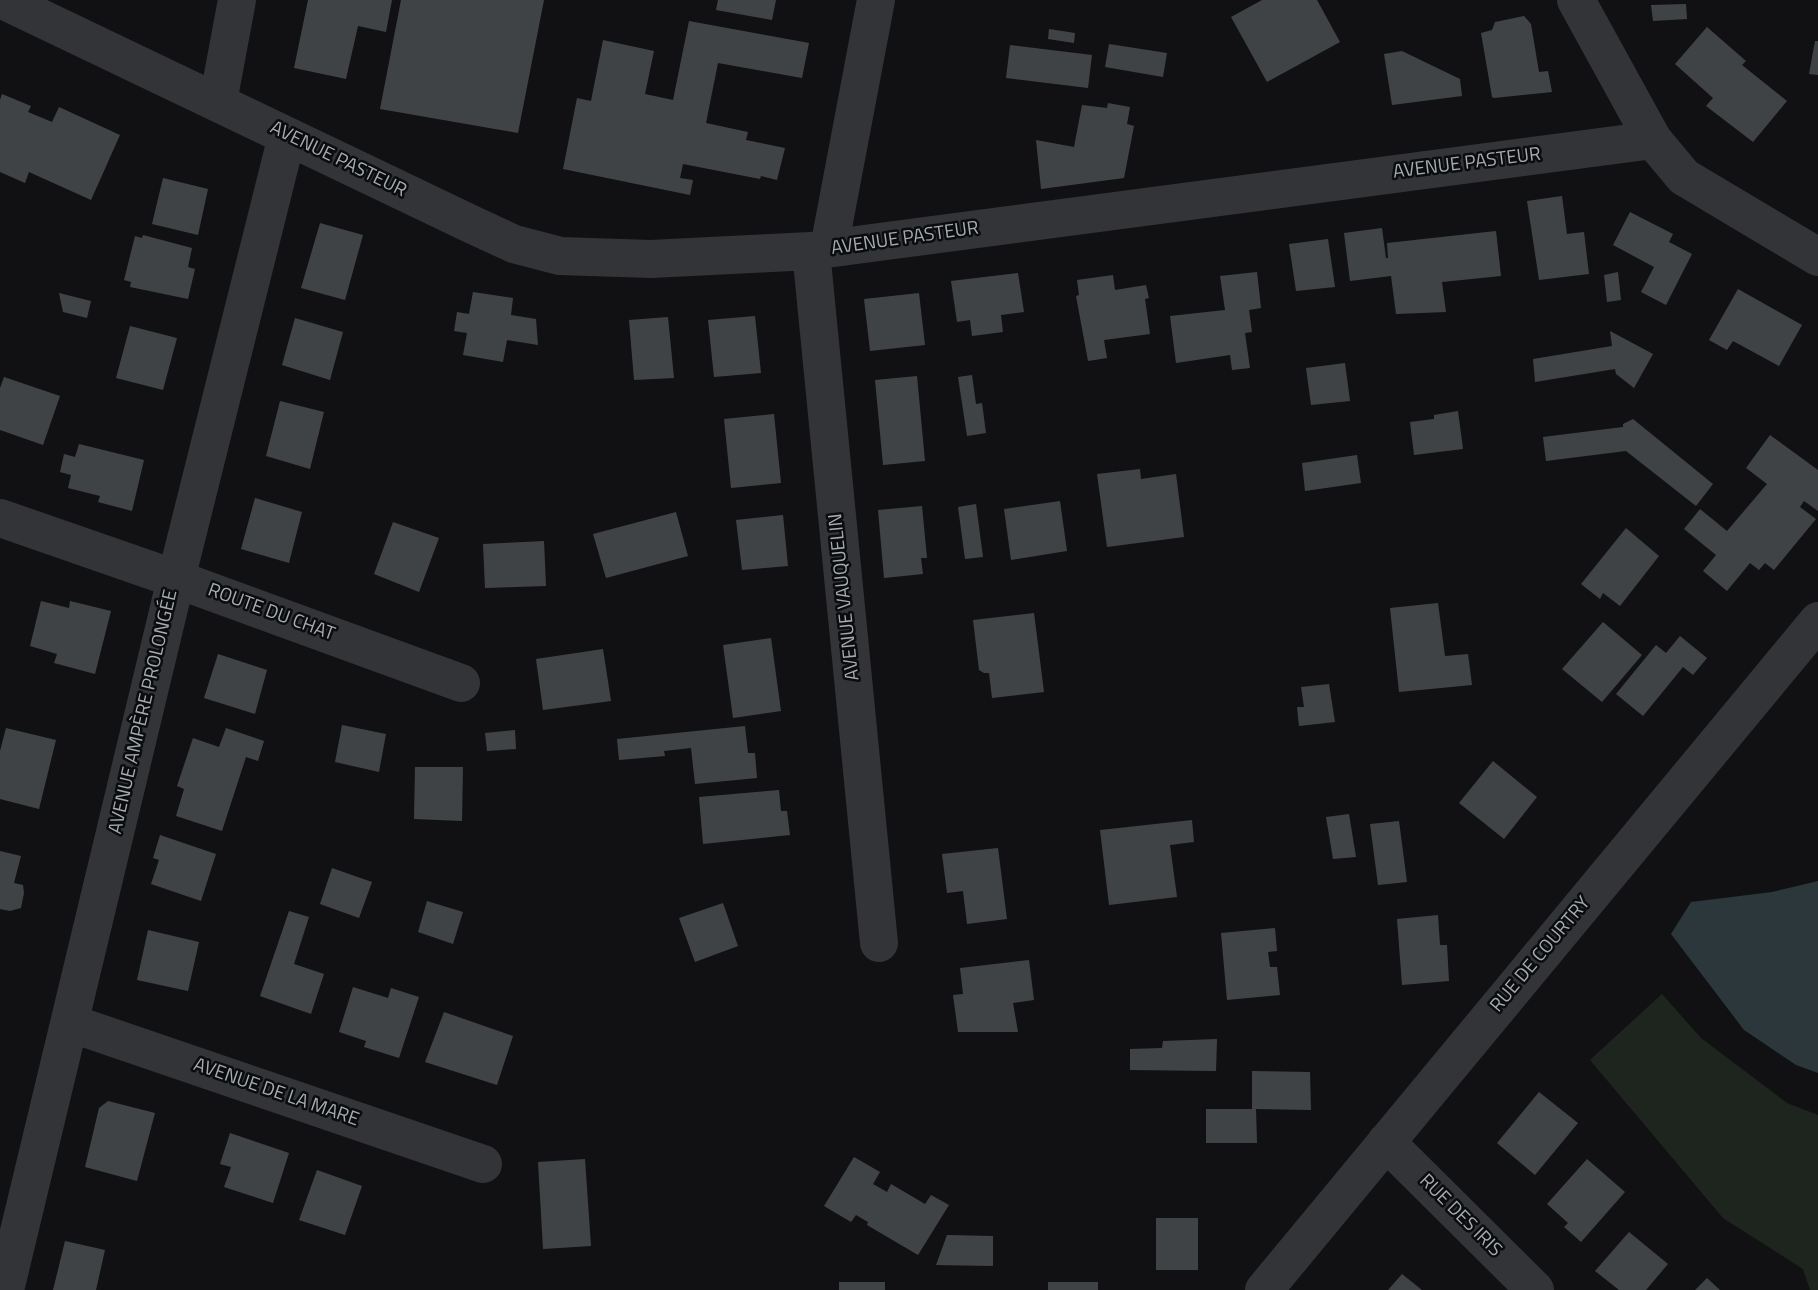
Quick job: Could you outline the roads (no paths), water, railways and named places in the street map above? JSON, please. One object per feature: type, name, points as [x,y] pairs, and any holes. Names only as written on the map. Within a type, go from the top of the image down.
[{"type":"street","name":"AVENUE PASTEUR","points":[[3,0],[514,244],[560,256],[651,259],[820,250],[1653,140]]},
{"type":"street","points":[[218,102],[237,0]]},
{"type":"street","name":"AVENUE VAUQUELIN","points":[[876,0],[820,250],[879,943]]},
{"type":"street","points":[[1576,0],[1653,140],[1684,177],[1818,257]]},
{"type":"street","name":"AVENUE AMPÈRE PROLONGÉE","points":[[5,1290],[176,579],[288,136]]},
{"type":"street","name":"ROUTE DU CHAT","points":[[0,518],[461,683]]},
{"type":"street","name":"RUE DE COURTRY","points":[[1264,1290],[1818,621]]},
{"type":"street","name":"AVENUE DE LA MARE","points":[[70,1023],[482,1164]]},
{"type":"street","name":"RUE DES IRIS","points":[[1386,1142],[1535,1290]]}]
